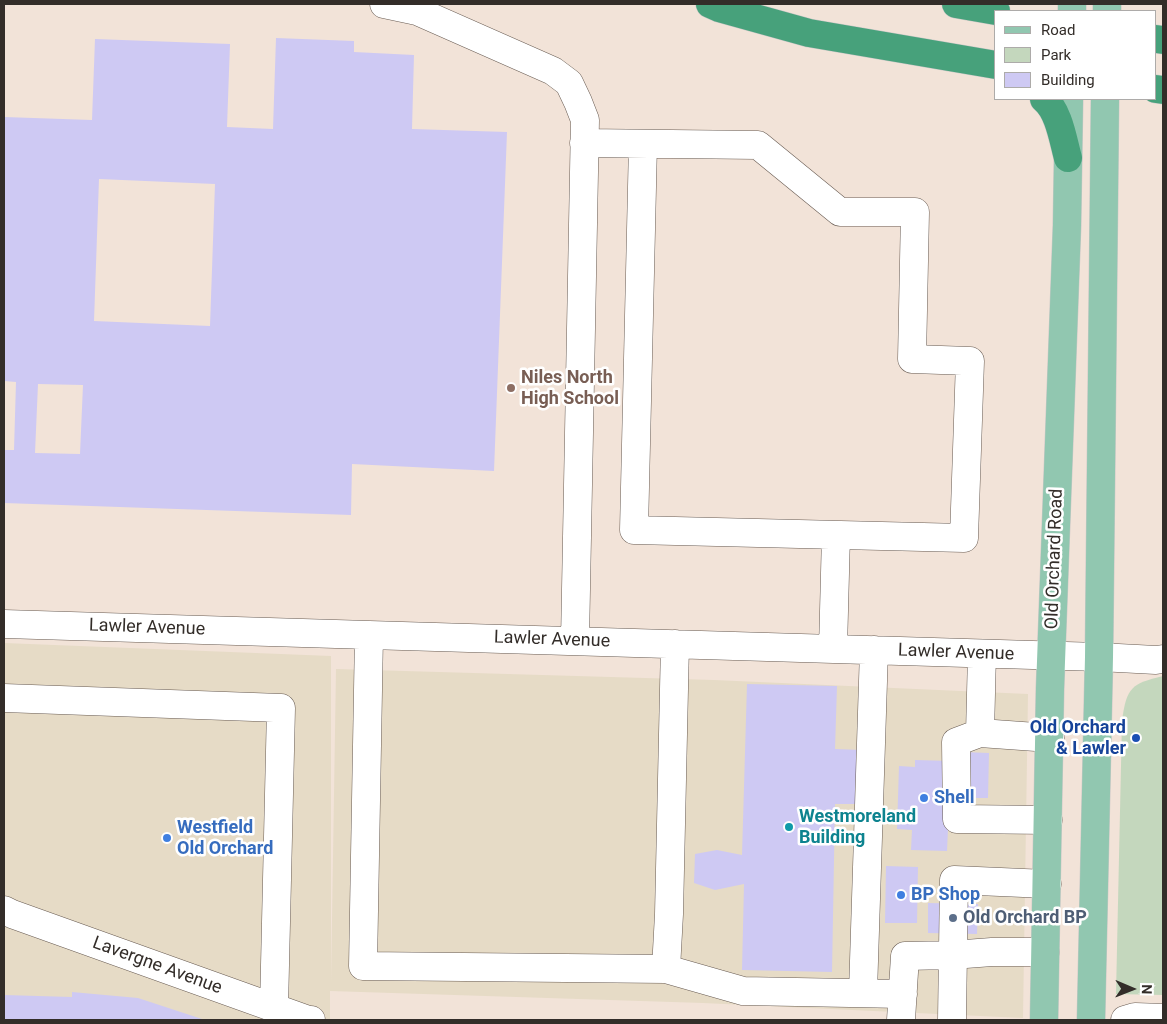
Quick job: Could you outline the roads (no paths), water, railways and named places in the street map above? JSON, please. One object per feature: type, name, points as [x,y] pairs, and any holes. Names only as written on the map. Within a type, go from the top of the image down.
[{"type":"highway","points":[[710,4],[809,33],[994,65]]},
{"type":"highway","points":[[956,4],[994,11]]},
{"type":"highway","points":[[809,33],[842,48],[994,76]]},
{"type":"highway","points":[[1045,100],[1058,120],[1068,158]]},
{"type":"main road","name":"Old Orchard Road","points":[[1044,1020],[1052,656],[1067,225],[1069,100]]},
{"type":"main road","points":[[1092,1020],[1099,657],[1105,100]]},
{"type":"street","points":[[384,4],[417,11],[553,71],[568,83],[578,102],[584,120],[579,498],[575,641]]},
{"type":"street","points":[[584,143],[758,145],[840,212],[915,212],[912,358],[970,361],[964,538],[634,530],[643,144]]},
{"type":"street","points":[[833,649],[836,535]]},
{"type":"street","name":"Lawler Avenue","points":[[4,624],[1163,659]]},
{"type":"street","points":[[369,635],[363,966],[666,969],[743,991],[903,994]]},
{"type":"street","points":[[666,969],[675,644]]},
{"type":"street","points":[[863,992],[874,650]]},
{"type":"street","points":[[980,733],[982,654]]},
{"type":"street","points":[[4,698],[281,708],[274,1008]]},
{"type":"street","points":[[1048,820],[957,819],[956,742],[980,733],[1050,738]]},
{"type":"street","points":[[952,1020],[954,880],[1047,884]]},
{"type":"street","name":"Lavergne Avenue","points":[[4,910],[311,1020]]},
{"type":"street","points":[[901,1020],[905,956],[992,952],[1046,952]]},
{"type":"street","points":[[1125,1020],[1136,1017],[1163,1018]]},
{"type":"place","name":"Niles North High School","points":[[511,388]]},
{"type":"place","name":"Old Orchard & Lawler","points":[[1136,738]]},
{"type":"place","name":"Shell","points":[[924,798]]},
{"type":"place","name":"Westmoreland Building","points":[[789,827]]},
{"type":"place","name":"Westfield Old Orchard","points":[[167,838]]},
{"type":"place","name":"BP Shop","points":[[901,895]]},
{"type":"place","name":"Old Orchard BP","points":[[953,918]]}]
